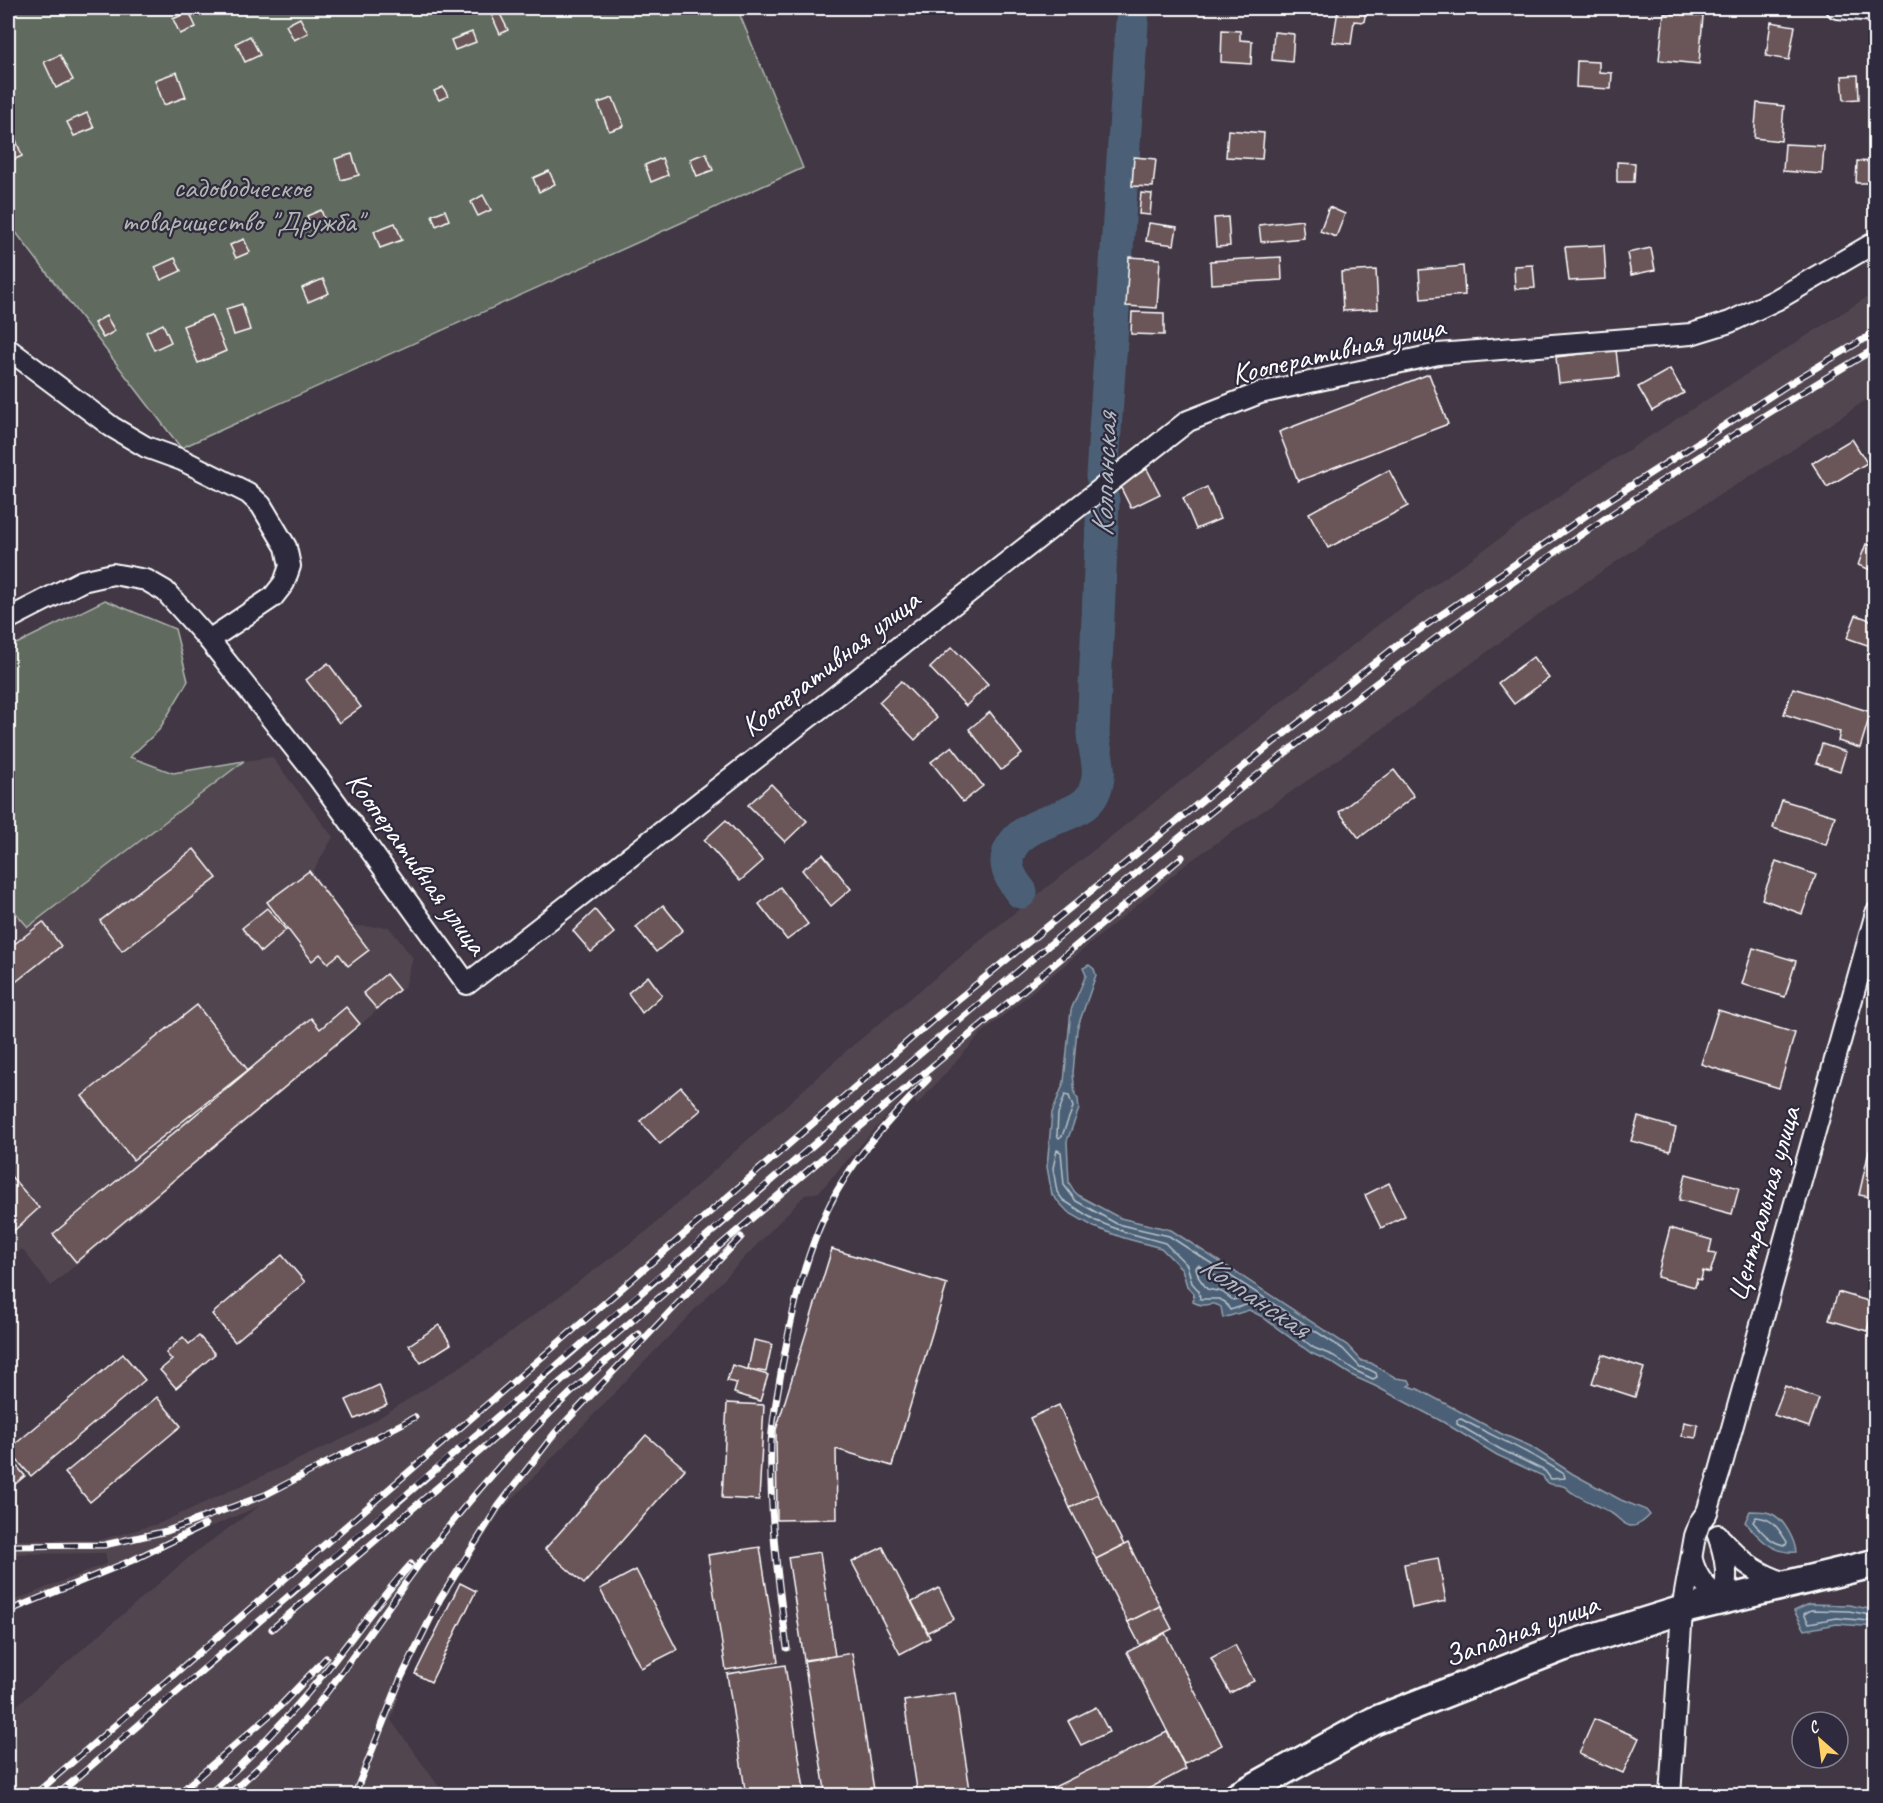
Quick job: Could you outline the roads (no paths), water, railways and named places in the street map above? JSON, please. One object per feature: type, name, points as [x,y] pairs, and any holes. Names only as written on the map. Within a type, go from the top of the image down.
[{"type":"main road","name":"Западная улица","points":[[1238,1796],[1374,1721],[1563,1647],[1682,1610],[1875,1563]]},
{"type":"street","points":[[1838,8],[1875,11]]},
{"type":"street","name":"Кооперативная улица","points":[[8,619],[82,581],[113,574],[146,580],[165,591],[209,640],[319,779],[467,984],[1188,421],[1260,393],[1438,354],[1691,334],[1730,322],[1776,300],[1875,242]]},
{"type":"street","points":[[8,349],[112,427],[146,447],[182,460],[248,493],[261,505],[286,547],[290,566],[284,583],[273,597],[209,640]]},
{"type":"street","name":"Центральная улица","points":[[1682,1610],[1695,1536],[1707,1512],[1720,1472],[1875,913]]},
{"type":"street","points":[[1692,1560],[1701,1581],[1723,1600],[1727,1586],[1725,1554],[1707,1512]]},
{"type":"street","points":[[1718,1535],[1735,1555],[1750,1567],[1767,1577],[1790,1585]]},
{"type":"street","points":[[1670,1796],[1682,1610]]},
{"type":"water","points":[[1089,965],[1094,969],[1096,975],[1077,1029],[1073,1073],[1079,1109],[1067,1141],[1069,1183],[1079,1196],[1120,1218],[1171,1230],[1347,1345],[1362,1361],[1371,1363],[1396,1378],[1409,1380],[1411,1384],[1408,1386],[1530,1446],[1573,1474],[1621,1500],[1646,1510],[1650,1515],[1639,1524],[1627,1525],[1606,1510],[1565,1487],[1549,1484],[1543,1476],[1497,1455],[1443,1422],[1311,1353],[1261,1316],[1249,1310],[1223,1318],[1221,1307],[1193,1302],[1194,1293],[1187,1286],[1182,1269],[1161,1248],[1094,1227],[1068,1212],[1052,1195],[1047,1167],[1052,1113],[1064,1082],[1071,1010],[1086,975],[1083,968]]},
{"type":"water","points":[[1750,1511],[1766,1512],[1778,1518],[1789,1532],[1796,1552],[1773,1548],[1761,1539],[1745,1522]]},
{"type":"water","points":[[1809,1604],[1849,1605],[1875,1610],[1875,1627],[1837,1624],[1805,1630],[1794,1611]]},
{"type":"waterway","name":"Колпанская","points":[[1102,476],[1133,8]]},
{"type":"waterway","name":"Колпанская","points":[[1021,892],[1008,870],[1007,858],[1012,846],[1030,830],[1078,809],[1087,802],[1093,794],[1098,778],[1093,734],[1103,500]]},
{"type":"railway","points":[[33,1796],[935,1018],[1270,745],[1400,643],[1604,503],[1792,382],[1876,332]]},
{"type":"railway","points":[[56,1796],[891,1078],[1257,775],[1521,576],[1696,458],[1876,348]]},
{"type":"railway","points":[[272,1629],[793,1183],[1182,857]]},
{"type":"railway","points":[[787,1648],[777,1572],[771,1445],[776,1400],[795,1303],[817,1234],[837,1191],[868,1146],[928,1079]]},
{"type":"railway","points":[[354,1796],[400,1680],[440,1599],[498,1507],[555,1433],[741,1237]]},
{"type":"railway","points":[[227,1796],[281,1746],[311,1713],[423,1559],[497,1469],[551,1412],[639,1334]]},
{"type":"railway","points":[[8,1546],[104,1545],[167,1531],[265,1495],[415,1417]]},
{"type":"railway","points":[[8,1611],[133,1560],[205,1525]]},
{"type":"railway","points":[[207,1796],[269,1737],[325,1672],[411,1564]]},
{"type":"railway","points":[[176,1796],[280,1706],[326,1658]]},
{"type":"park label","name":"садоводческое товарищество \"Дружба\"","points":[[242,204]]}]
